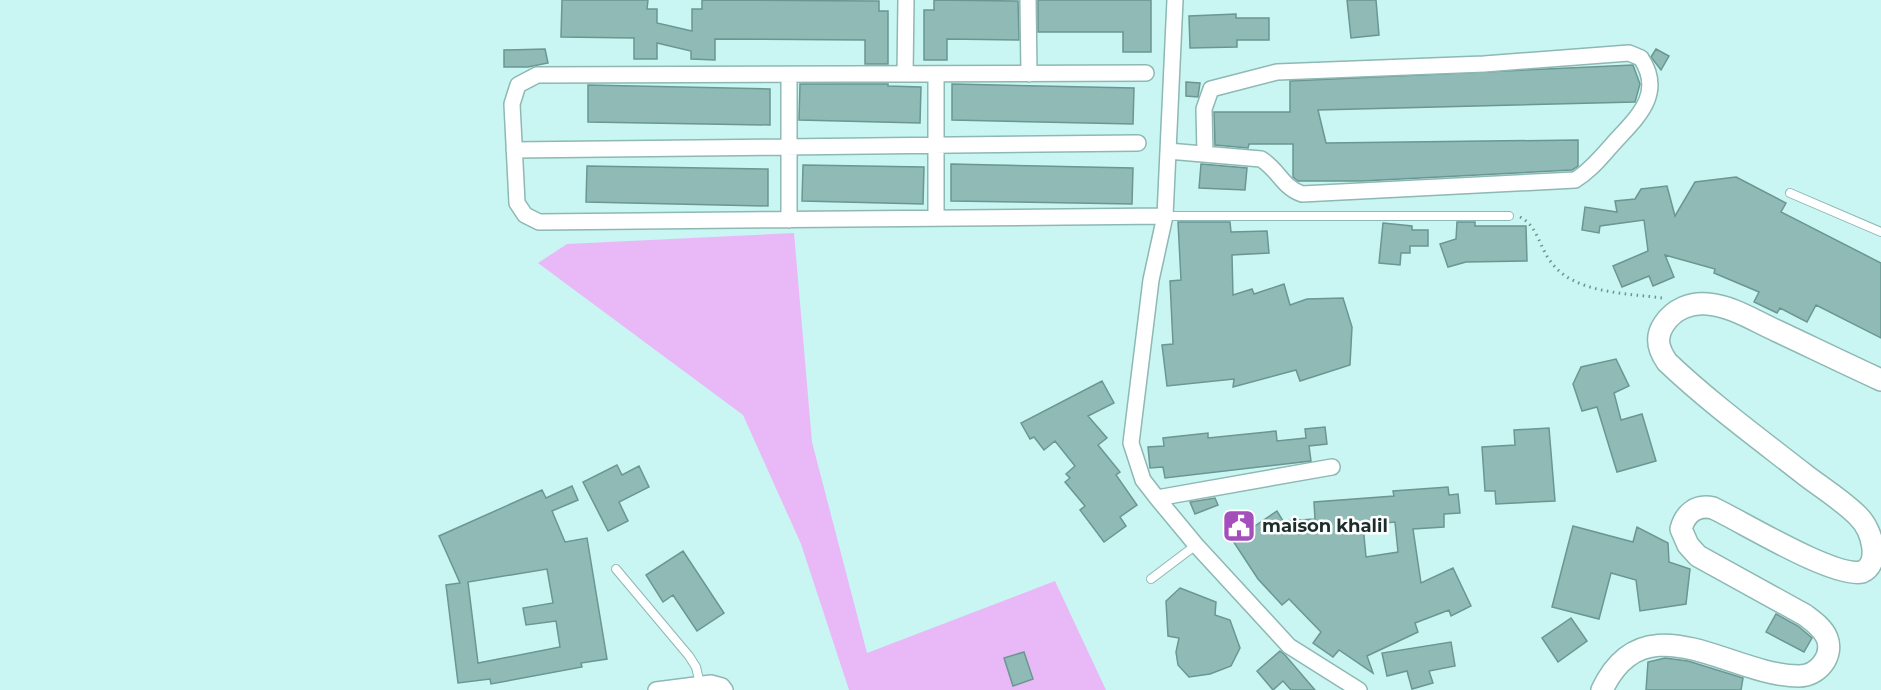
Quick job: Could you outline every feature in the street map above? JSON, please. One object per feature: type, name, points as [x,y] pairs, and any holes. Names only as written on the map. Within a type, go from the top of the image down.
[{"type":"main road","points":[[1602,690],[1618,662],[1630,653],[1661,644],[1689,648],[1790,675],[1807,675],[1825,662],[1828,639],[1817,624],[1708,561],[1688,545],[1681,529],[1687,516],[1698,507],[1713,508],[1843,572],[1863,572],[1876,564],[1879,559],[1879,543],[1856,514],[1750,432],[1667,362],[1660,351],[1658,341],[1661,328],[1668,318],[1680,309],[1693,304],[1725,307],[1881,380]]},
{"type":"street","points":[[906,0],[906,74]]},
{"type":"street","points":[[1028,0],[1029,74]]},
{"type":"street","points":[[1175,0],[1165,216],[1151,280],[1131,443],[1143,480],[1157,498],[1196,545],[1289,646],[1359,690]]},
{"type":"street","points":[[1168,151],[1261,159],[1269,164],[1289,189],[1302,194],[1575,180],[1595,163],[1644,110],[1649,96],[1651,78],[1641,58],[1629,52],[1484,64],[1277,72],[1211,89],[1204,109],[1205,153]]},
{"type":"street","points":[[1146,73],[530,77],[518,85],[512,98],[517,203],[525,215],[539,222],[1165,216]]},
{"type":"street","points":[[936,74],[936,218]]},
{"type":"street","points":[[789,75],[789,220]]},
{"type":"street","points":[[514,150],[1138,142]]},
{"type":"street","points":[[1157,498],[1332,466]]},
{"type":"street","points":[[656,690],[700,684],[717,684],[725,690]]},
{"type":"lane","points":[[1790,193],[1881,232]]},
{"type":"lane","points":[[1165,216],[1509,216]]},
{"type":"lane","points":[[1152,579],[1196,545]]},
{"type":"lane","points":[[616,569],[689,656],[696,667],[700,684]]},
{"type":"path","points":[[1509,216],[1522,218],[1534,228],[1551,262],[1567,277],[1610,291],[1693,304]]},
{"type":"shaded area","points":[[794,233],[812,442],[867,653],[1055,581],[1106,690],[849,690],[801,544],[743,415],[538,263],[567,244]]},
{"type":"building","points":[[562,0],[648,0],[647,9],[657,9],[657,23],[692,31],[692,9],[702,9],[702,0],[879,1],[879,11],[888,11],[888,64],[865,64],[865,40],[715,39],[715,60],[691,59],[691,51],[657,43],[657,59],[634,59],[634,38],[561,37]]},
{"type":"building","points":[[934,0],[1018,1],[1019,40],[947,39],[947,60],[924,60],[924,10],[934,10]]},
{"type":"building","points":[[1038,0],[1151,0],[1151,52],[1123,52],[1123,32],[1038,32]]},
{"type":"building","points":[[1347,0],[1376,0],[1379,35],[1351,38]]},
{"type":"building","points":[[1236,14],[1236,18],[1269,18],[1269,40],[1237,40],[1237,47],[1190,48],[1189,16]]},
{"type":"building","points":[[545,49],[548,63],[528,67],[504,67],[504,50]]},
{"type":"building","points":[[1656,49],[1669,56],[1661,70],[1651,57]]},
{"type":"building","points":[[1633,65],[1640,84],[1635,102],[1318,110],[1326,143],[1578,140],[1578,166],[1572,170],[1362,181],[1298,181],[1293,177],[1293,144],[1249,144],[1248,148],[1215,145],[1214,112],[1290,112],[1290,81]]},
{"type":"building","points":[[1186,82],[1200,83],[1198,97],[1186,96]]},
{"type":"building","points":[[800,84],[888,84],[888,86],[921,87],[920,123],[799,120]]},
{"type":"building","points":[[952,84],[1134,88],[1133,124],[952,120]]},
{"type":"building","points":[[588,85],[770,89],[770,125],[588,122]]},
{"type":"building","points":[[951,164],[1133,168],[1132,204],[951,201]]},
{"type":"building","points":[[1201,164],[1247,168],[1245,190],[1199,188]]},
{"type":"building","points":[[803,165],[924,167],[923,204],[802,201]]},
{"type":"building","points":[[587,166],[768,169],[768,206],[586,202]]},
{"type":"building","points":[[1736,177],[1786,203],[1781,212],[1881,263],[1881,338],[1816,305],[1807,322],[1780,308],[1777,313],[1754,302],[1759,292],[1714,273],[1715,269],[1665,255],[1674,277],[1653,286],[1649,276],[1622,287],[1613,266],[1648,251],[1644,220],[1600,226],[1599,233],[1582,230],[1585,207],[1617,212],[1615,201],[1635,199],[1641,189],[1667,186],[1675,216],[1695,182]]},
{"type":"building","points":[[1178,222],[1230,222],[1231,232],[1267,231],[1269,253],[1232,255],[1233,295],[1252,289],[1254,294],[1284,284],[1290,305],[1307,299],[1343,298],[1352,327],[1350,365],[1300,381],[1296,370],[1233,387],[1234,379],[1167,386],[1162,345],[1173,344],[1170,281],[1181,280]]},
{"type":"building","points":[[1457,222],[1475,222],[1475,226],[1526,226],[1527,261],[1466,262],[1448,267],[1440,244],[1456,239]]},
{"type":"building","points":[[1383,223],[1412,226],[1412,230],[1428,230],[1428,246],[1410,246],[1410,253],[1401,253],[1400,265],[1379,263]]},
{"type":"building","points":[[1616,359],[1629,386],[1614,393],[1621,420],[1642,414],[1656,461],[1617,472],[1597,407],[1582,411],[1573,384],[1581,367]]},
{"type":"building","points":[[1102,381],[1114,403],[1088,416],[1107,438],[1098,445],[1120,472],[1116,475],[1137,505],[1120,517],[1126,526],[1104,542],[1080,510],[1085,506],[1065,482],[1070,478],[1066,474],[1075,466],[1055,441],[1044,450],[1034,437],[1030,439],[1021,423]]},
{"type":"building","points":[[1325,427],[1327,444],[1309,446],[1311,461],[1165,478],[1163,467],[1150,468],[1148,447],[1164,446],[1163,438],[1208,433],[1208,438],[1276,431],[1277,441],[1306,438],[1305,429]]},
{"type":"building","points":[[1549,428],[1555,501],[1496,504],[1495,491],[1485,491],[1482,447],[1515,445],[1514,430]]},
{"type":"building","points":[[617,465],[622,475],[639,466],[649,487],[619,502],[628,521],[608,531],[583,482]]},
{"type":"building","points":[[572,486],[578,500],[552,511],[565,542],[587,538],[607,659],[581,663],[582,667],[491,684],[490,679],[458,683],[446,585],[460,583],[439,536],[542,490],[546,498]],"holes":[[[547,569],[553,603],[523,608],[526,625],[556,621],[560,647],[478,663],[468,582]]]},
{"type":"building","points":[[1448,487],[1449,495],[1458,494],[1460,513],[1444,514],[1444,527],[1413,529],[1421,583],[1453,568],[1471,606],[1451,616],[1449,610],[1415,623],[1418,632],[1367,656],[1373,673],[1339,650],[1333,657],[1313,643],[1321,632],[1289,599],[1282,605],[1258,579],[1233,541],[1277,511],[1283,521],[1315,519],[1314,502],[1394,496],[1393,491]],"holes":[[[1395,522],[1398,552],[1366,557],[1363,525]]]},
{"type":"building","points":[[1215,498],[1218,505],[1195,514],[1190,502]]},
{"type":"building","points":[[1573,526],[1633,542],[1637,527],[1668,543],[1669,562],[1690,569],[1686,604],[1640,611],[1636,580],[1611,573],[1599,619],[1552,607]]},
{"type":"building","points":[[683,551],[724,613],[697,631],[673,595],[663,602],[646,575]]},
{"type":"building","points":[[1180,588],[1216,602],[1215,615],[1230,620],[1240,648],[1231,666],[1210,674],[1189,677],[1178,665],[1176,652],[1179,638],[1168,636],[1166,601]]},
{"type":"building","points":[[1776,614],[1798,626],[1812,638],[1804,652],[1766,632]]},
{"type":"building","points":[[1571,618],[1587,641],[1558,662],[1542,638]]},
{"type":"building","points":[[1451,642],[1455,666],[1429,671],[1433,683],[1412,689],[1407,671],[1387,676],[1382,653]]},
{"type":"building","points":[[1280,651],[1315,690],[1291,690],[1283,681],[1273,690],[1257,671]]},
{"type":"building","points":[[1024,652],[1033,679],[1013,686],[1004,658]]},
{"type":"building","points":[[1665,658],[1688,661],[1743,678],[1741,690],[1646,690],[1648,662]]},
{"type":"place","name":"maison khalil","points":[[1239,526]]}]
